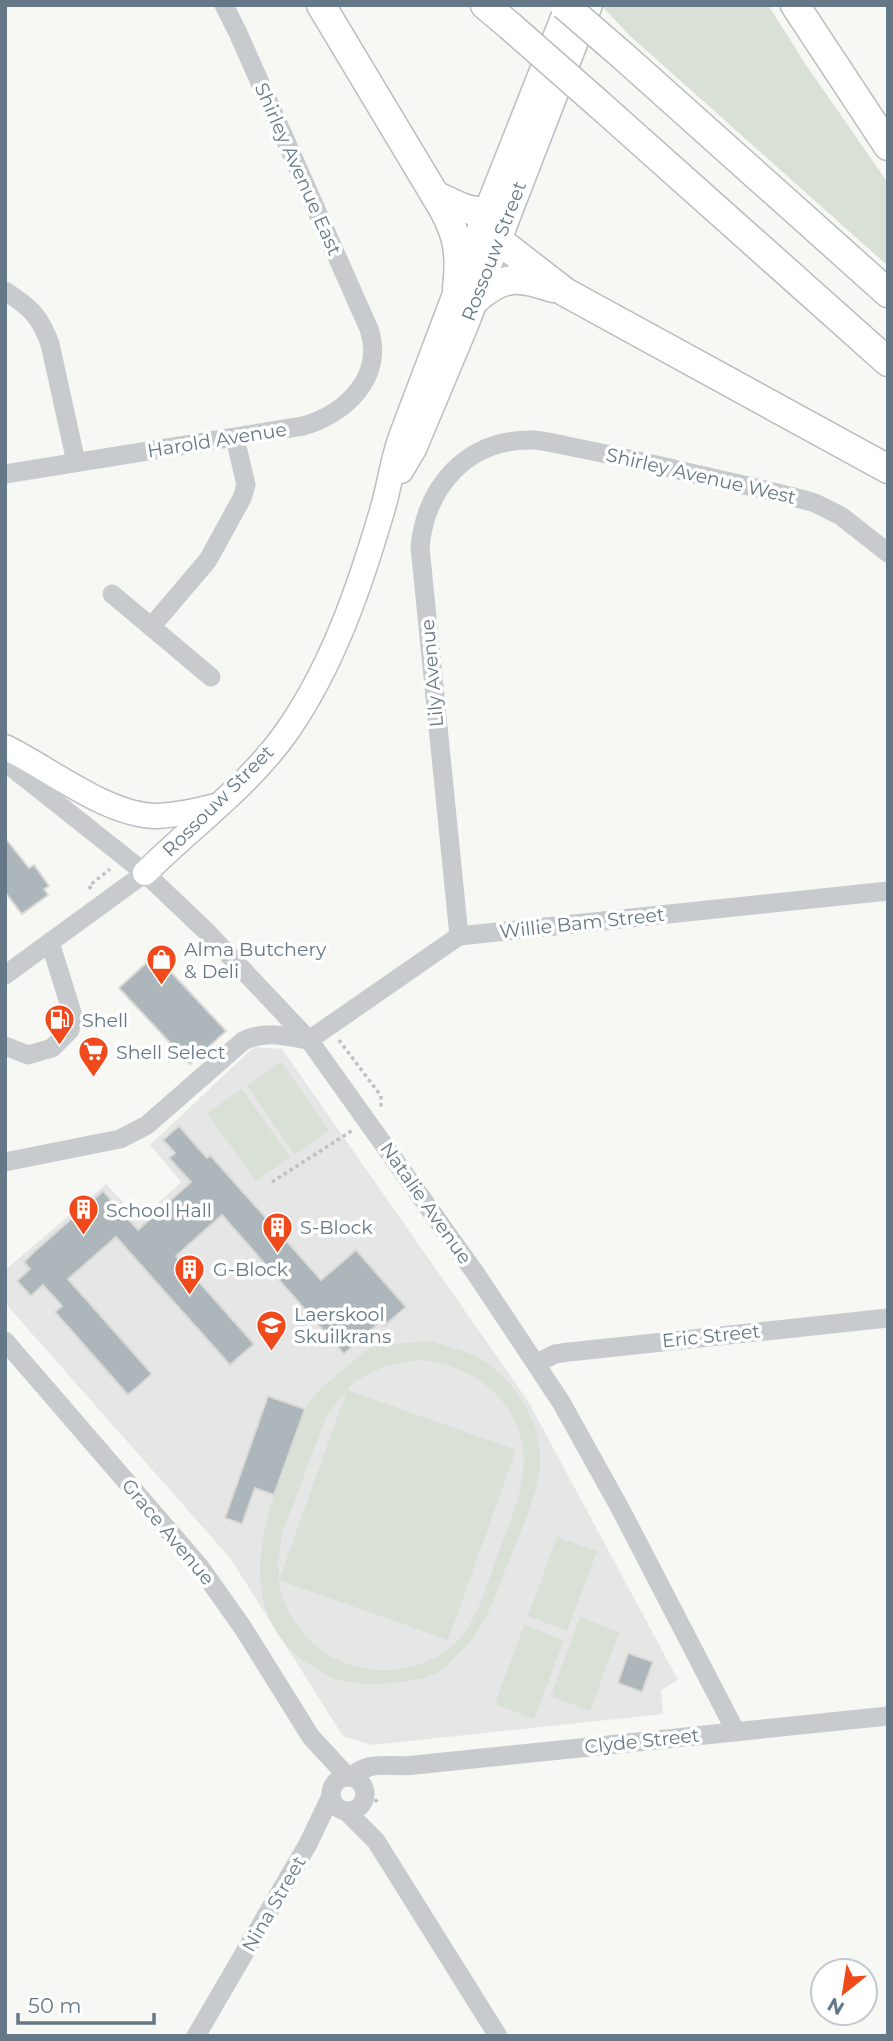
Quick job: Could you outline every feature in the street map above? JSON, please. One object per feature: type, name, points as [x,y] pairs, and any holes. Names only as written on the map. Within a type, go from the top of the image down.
[{"type":"highway","points":[[321,5],[451,223],[467,294],[506,280],[534,282],[565,292],[888,468]]},
{"type":"highway","points":[[485,5],[888,362]]},
{"type":"highway","points":[[566,5],[888,293]]},
{"type":"highway","points":[[794,5],[888,146]]},
{"type":"highway","points":[[489,225],[502,204],[517,188]]},
{"type":"highway","points":[[435,195],[489,225],[565,292]]},
{"type":"main road","name":"Rossouw Street","points":[[145,873],[254,770],[279,740],[312,691],[342,627],[387,491],[414,449],[566,5]]},
{"type":"main road","name":"Rossouw Street","points":[[517,188],[590,5]]},
{"type":"main road","points":[[5,747],[94,797],[130,811],[156,816],[217,806]]},
{"type":"street","name":"Shirley Avenue East","points":[[224,5],[371,335]]},
{"type":"street","points":[[5,291],[32,310],[46,331],[76,463]]},
{"type":"street","name":"Harold Avenue","points":[[5,474],[235,438],[324,420],[342,408],[361,387],[370,370],[374,347],[371,335]]},
{"type":"street","points":[[151,627],[208,560],[242,498],[246,485],[235,438]]},
{"type":"street","name":"Shirley Avenue West","points":[[499,445],[528,440],[545,441],[801,499],[841,516],[888,553]]},
{"type":"street","name":"Lily Avenue","points":[[459,936],[451,878],[420,547],[424,520],[443,482],[474,455],[499,445]]},
{"type":"street","points":[[112,594],[211,677]]},
{"type":"street","name":"Natalie Avenue","points":[[5,762],[145,873],[208,933],[309,1040],[537,1363],[596,1464],[736,1732]]},
{"type":"street","name":"Rossouw Street","points":[[5,975],[145,873]]},
{"type":"street","name":"Willie Bam Street","points":[[309,1040],[459,936],[888,891]]},
{"type":"street","points":[[5,1046],[28,1055],[52,1048],[70,1030],[73,1016],[50,942]]},
{"type":"street","points":[[5,1162],[120,1139],[139,1131],[243,1041],[255,1035],[270,1034],[309,1040]]},
{"type":"street","name":"Eric Street","points":[[537,1363],[555,1354],[569,1352],[888,1318]]},
{"type":"street","name":"Grace Avenue","points":[[5,1341],[200,1567],[243,1628],[312,1737],[346,1801],[376,1841],[498,2036]]},
{"type":"street","name":"Clyde Street","points":[[349,1777],[377,1764],[396,1767],[888,1716]]},
{"type":"street","name":"Grace Avenue","points":[[312,1737],[349,1777],[363,1785],[346,1801]]},
{"type":"street","points":[[346,1801],[396,1767]]},
{"type":"street","name":"Nina Street","points":[[196,2036],[308,1844],[346,1801]]},
{"type":"path","points":[[338,1038],[382,1096],[382,1107],[377,1112]]},
{"type":"path","points":[[272,1182],[357,1127]]},
{"type":"shaded area","points":[[601,5],[768,5],[888,183],[888,266],[628,34]]},
{"type":"shaded area","name":"Laerskool Skuilkrans","points":[[254,1047],[282,1049],[528,1401],[678,1680],[661,1690],[663,1714],[372,1745],[343,1736],[230,1558],[5,1303],[5,1270],[106,1184],[140,1220],[181,1182],[150,1145]]},
{"type":"shaded area","points":[[281,1062],[329,1130],[295,1155],[247,1086]]},
{"type":"shaded area","points":[[242,1089],[290,1157],[256,1181],[207,1113]]},
{"type":"shaded area","points":[[431,1341],[486,1362],[520,1397],[535,1428],[540,1460],[536,1488],[524,1524],[479,1630],[463,1650],[436,1673],[413,1680],[381,1683],[337,1680],[293,1652],[273,1625],[262,1596],[260,1564],[273,1498],[308,1404],[320,1389],[372,1346]],"holes":[[[418,1360],[441,1363],[463,1371],[498,1396],[511,1414],[520,1434],[524,1457],[522,1481],[515,1508],[472,1621],[454,1644],[439,1655],[404,1668],[367,1669],[332,1657],[313,1643],[296,1624],[281,1592],[278,1562],[282,1534],[327,1414],[355,1381],[387,1365]]]},
{"type":"shaded area","points":[[347,1390],[516,1450],[448,1640],[279,1580]]},
{"type":"shaded area","points":[[557,1537],[597,1551],[567,1631],[528,1616]]},
{"type":"shaded area","points":[[580,1617],[619,1632],[590,1711],[551,1696]]},
{"type":"shaded area","points":[[524,1625],[564,1640],[534,1719],[495,1704]]},
{"type":"building","points":[[5,838],[29,868],[34,865],[49,886],[44,889],[48,895],[22,914],[5,892]]},
{"type":"building","points":[[155,955],[226,1031],[190,1064],[119,988]]},
{"type":"building","points":[[179,1126],[207,1158],[210,1155],[321,1280],[356,1250],[406,1307],[384,1326],[380,1322],[344,1354],[222,1215],[176,1256],[254,1344],[230,1365],[116,1237],[68,1279],[152,1374],[128,1395],[55,1312],[62,1306],[43,1285],[31,1296],[17,1281],[30,1269],[24,1262],[103,1191],[138,1230],[191,1182],[169,1158],[175,1153],[163,1140]]},
{"type":"building","points":[[268,1396],[305,1409],[274,1495],[255,1488],[242,1524],[225,1518]]},
{"type":"building","points":[[628,1653],[653,1662],[642,1692],[618,1683]]},
{"type":"place","name":"Alma Butchery & Deli","points":[[161,987]]},
{"type":"place","name":"Shell","points":[[59,1047]]},
{"type":"place","name":"Shell Select","points":[[93,1079]]},
{"type":"place","name":"School Hall","points":[[83,1237]]},
{"type":"place","name":"S-Block","points":[[277,1254]]},
{"type":"place","name":"G-Block","points":[[190,1296]]},
{"type":"place","name":"Laerskool Skuilkrans","points":[[271,1352]]}]
